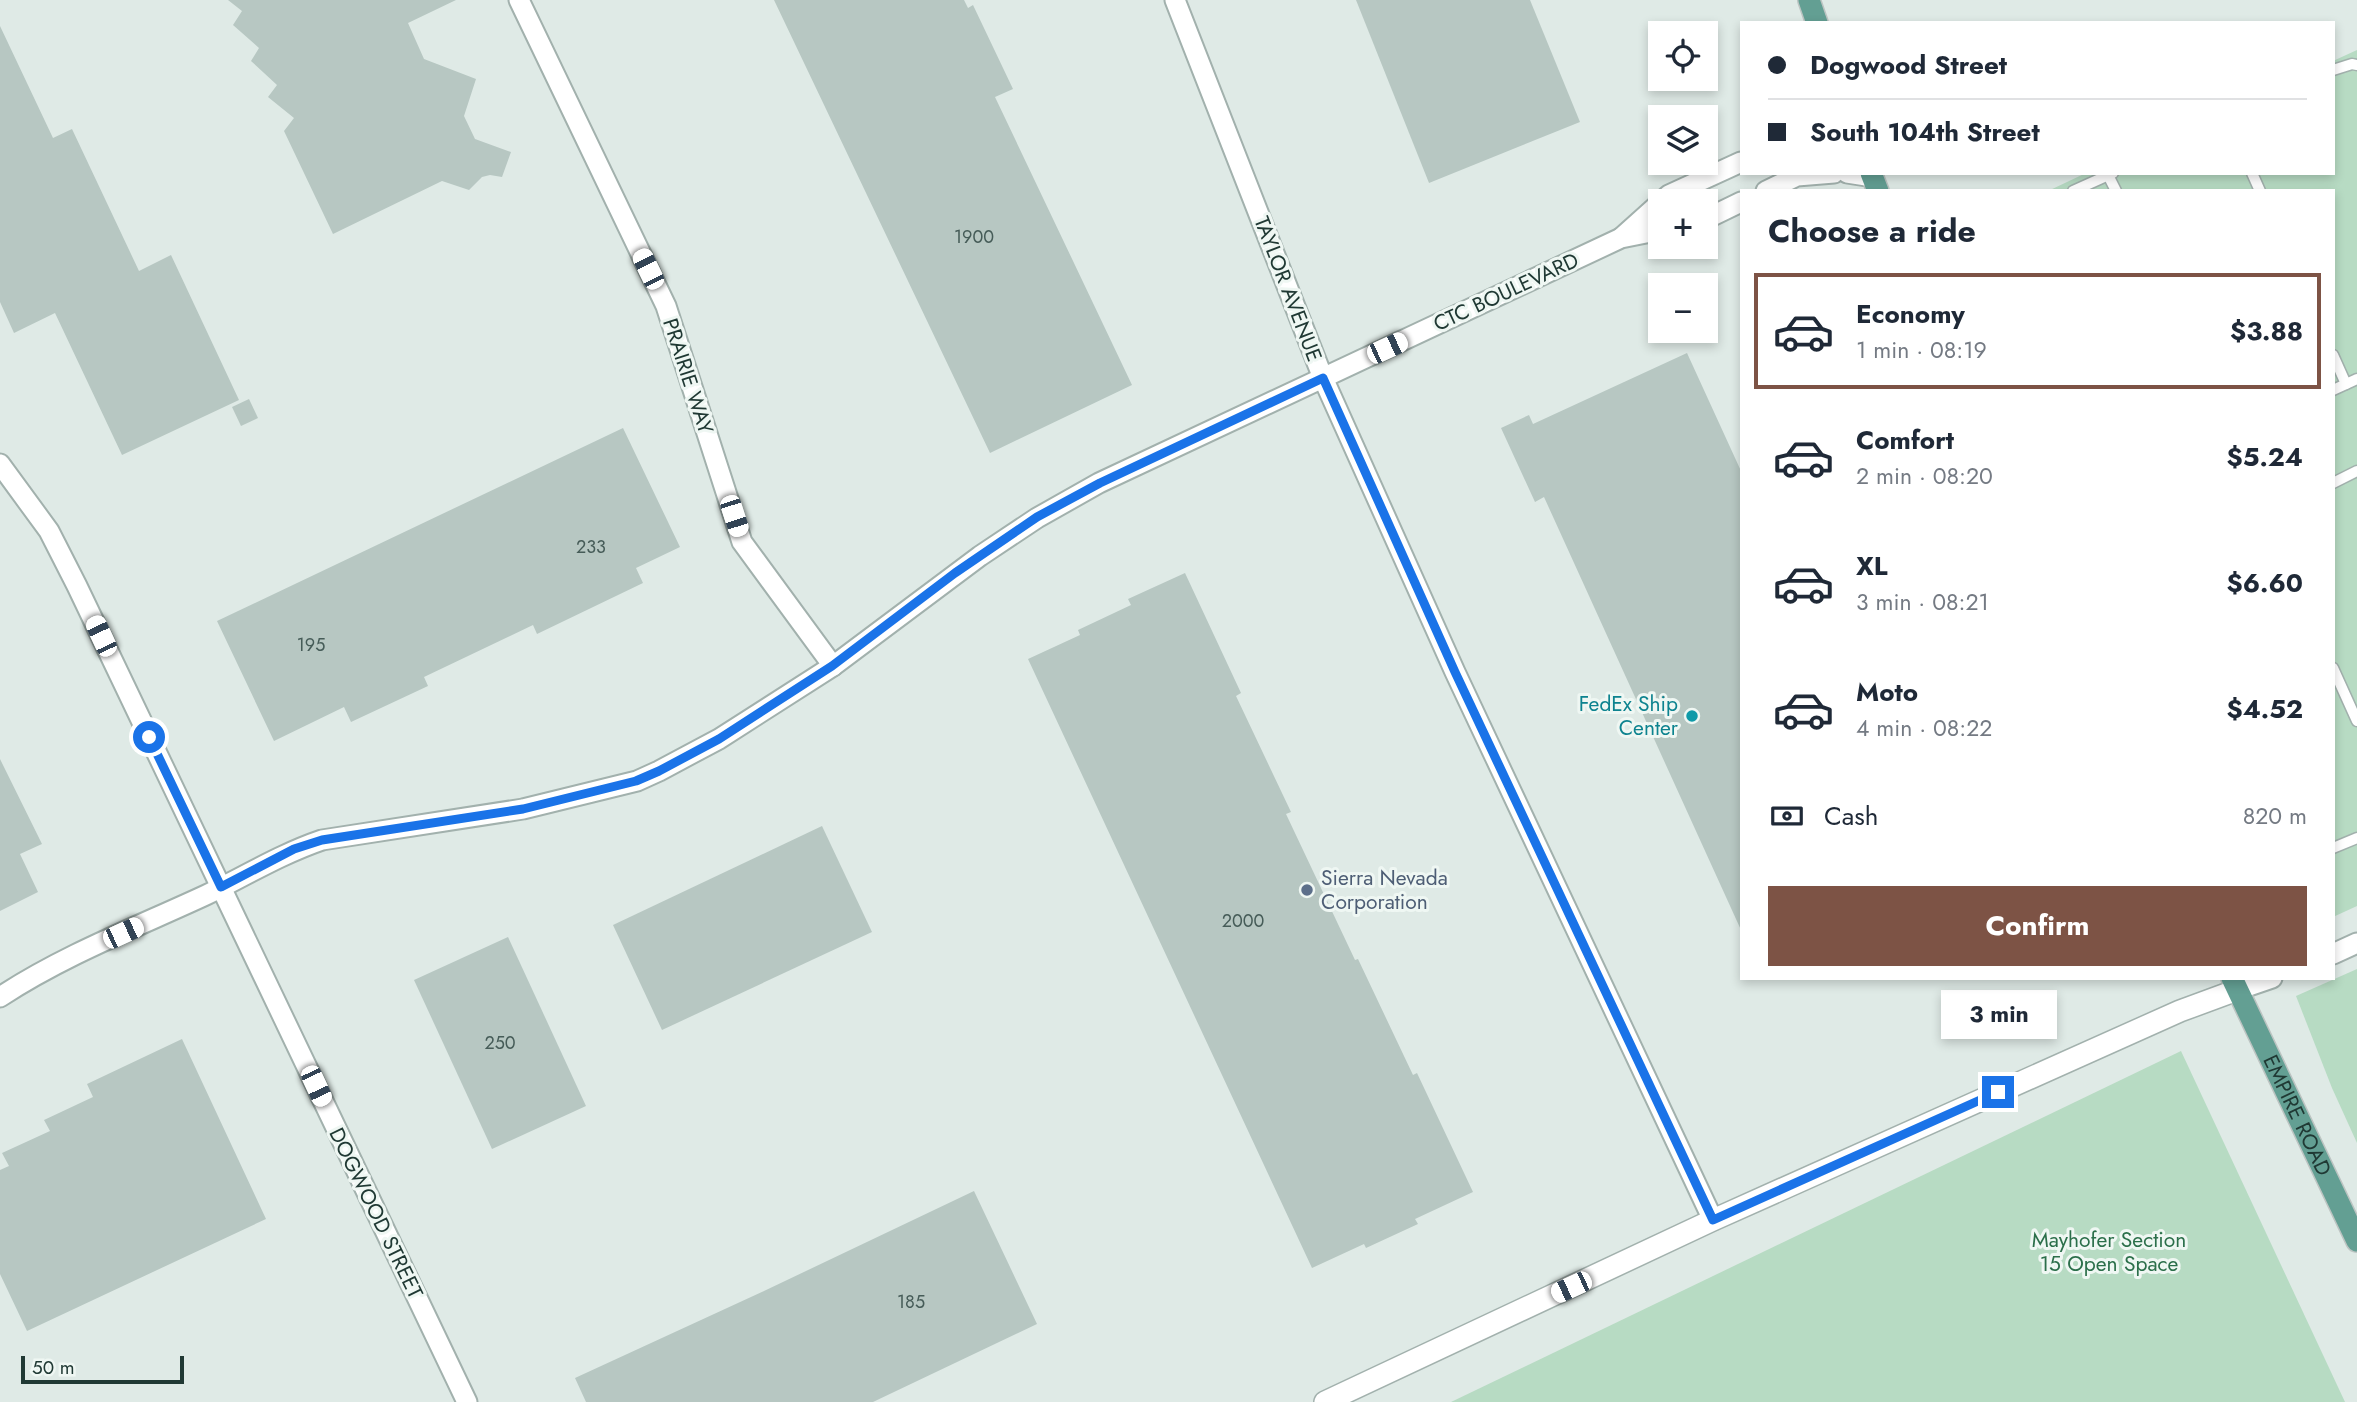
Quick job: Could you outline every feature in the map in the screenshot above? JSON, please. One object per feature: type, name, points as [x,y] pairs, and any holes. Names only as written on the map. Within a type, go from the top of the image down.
[{"type":"main road","points":[[1809,0],[1816,21]]},
{"type":"main road","name":"EMPIRE ROAD","points":[[2235,984],[2357,1241]]},
{"type":"street","name":"PRAIRIE WAY","points":[[519,0],[666,306],[742,542],[832,666]]},
{"type":"street","name":"TAYLOR AVENUE","points":[[1175,0],[1323,378],[1455,672],[1713,1220]]},
{"type":"street","name":"CTC BOULEVARD","points":[[1682,189],[1740,162]]},
{"type":"street","points":[[1770,189],[1797,176],[1809,175]]},
{"type":"street","points":[[1855,175],[1874,180]]},
{"type":"street","points":[[1718,213],[1740,202]]},
{"type":"street","name":"CTC BOULEVARD","points":[[1621,238],[1648,214]]},
{"type":"street","name":"CTC BOULEVARD","points":[[0,997],[50,967],[221,887],[294,849],[322,840],[523,809],[636,781],[719,739],[832,666],[963,568],[1037,517],[1100,483],[1621,238],[1648,233]]},
{"type":"street","name":"DOGWOOD STREET","points":[[0,464],[35,510],[54,542],[467,1402]]},
{"type":"street","points":[[2335,953],[2357,943]]},
{"type":"street","points":[[1325,1402],[1713,1220],[2180,1012],[2235,984],[2260,980]]},
{"type":"lane","points":[[2335,69],[2357,65]]},
{"type":"lane","points":[[2077,189],[2109,175]]},
{"type":"lane","points":[[2335,359],[2346,384]]},
{"type":"lane","points":[[2335,389],[2357,379]]},
{"type":"lane","points":[[2335,482],[2357,471]]},
{"type":"lane","points":[[2335,672],[2357,721]]},
{"type":"lane","points":[[2335,847],[2357,838]]},
{"type":"green space","points":[[2357,50],[2357,906],[2335,916],[2335,189],[2052,189],[2082,175],[2335,175],[2335,60]]},
{"type":"green space","points":[[2357,969],[2357,1143],[2296,996]]},
{"type":"green space","name":"Mayhofer Section 15 Open Space","points":[[2181,1051],[2345,1402],[1451,1402]]},
{"type":"building","points":[[228,0],[456,0],[408,23],[424,59],[476,79],[464,116],[475,139],[511,152],[502,177],[482,177],[469,190],[442,181],[333,234],[284,131],[294,118],[268,97],[277,85],[251,61],[259,48],[233,25],[242,11]]},
{"type":"building","points":[[774,0],[964,0],[968,8],[973,5],[1013,89],[995,97],[1132,385],[990,453]]},
{"type":"building","points":[[1356,0],[1530,0],[1580,122],[1429,183]]},
{"type":"building","points":[[0,26],[53,138],[72,129],[139,271],[171,255],[239,400],[122,455],[55,313],[14,333],[0,302]]},
{"type":"building","name":"FedEx Ship Center","points":[[1687,353],[1740,469],[1740,928],[1544,497],[1535,502],[1501,428],[1529,415],[1533,424]]},
{"type":"building","points":[[249,399],[258,418],[241,426],[232,407]]},
{"type":"building","points":[[623,428],[680,547],[636,568],[643,583],[537,634],[533,625],[424,677],[428,686],[351,722],[344,707],[274,741],[217,621]]},
{"type":"building","points":[[1185,573],[1241,693],[1236,696],[1291,812],[1286,814],[1355,960],[1358,959],[1413,1075],[1417,1073],[1473,1192],[1415,1219],[1418,1224],[1366,1248],[1364,1244],[1312,1268],[1028,659],[1080,635],[1078,630],[1131,605],[1128,599]]},
{"type":"building","points":[[0,759],[42,844],[20,854],[38,892],[0,911]]},
{"type":"building","points":[[822,826],[872,932],[662,1030],[613,925]]},
{"type":"building","points":[[508,937],[586,1106],[492,1149],[414,980]]},
{"type":"building","points":[[182,1039],[266,1219],[27,1331],[0,1274],[0,1170],[9,1166],[2,1153],[50,1131],[44,1120],[93,1097],[87,1084]]},
{"type":"building","points":[[974,1191],[1037,1324],[873,1402],[586,1402],[575,1378]]},
{"type":"place","name":"FedEx Ship Center","points":[[1692,716]]},
{"type":"place","name":"Sierra Nevada Corporation","points":[[1307,890]]},
{"type":"route","points":[[149,737],[221,887],[294,849],[322,840],[523,809],[636,781],[719,739],[832,666],[955,573],[1037,517],[1100,483],[1323,378],[1455,672],[1713,1220],[1998,1092]]}]
